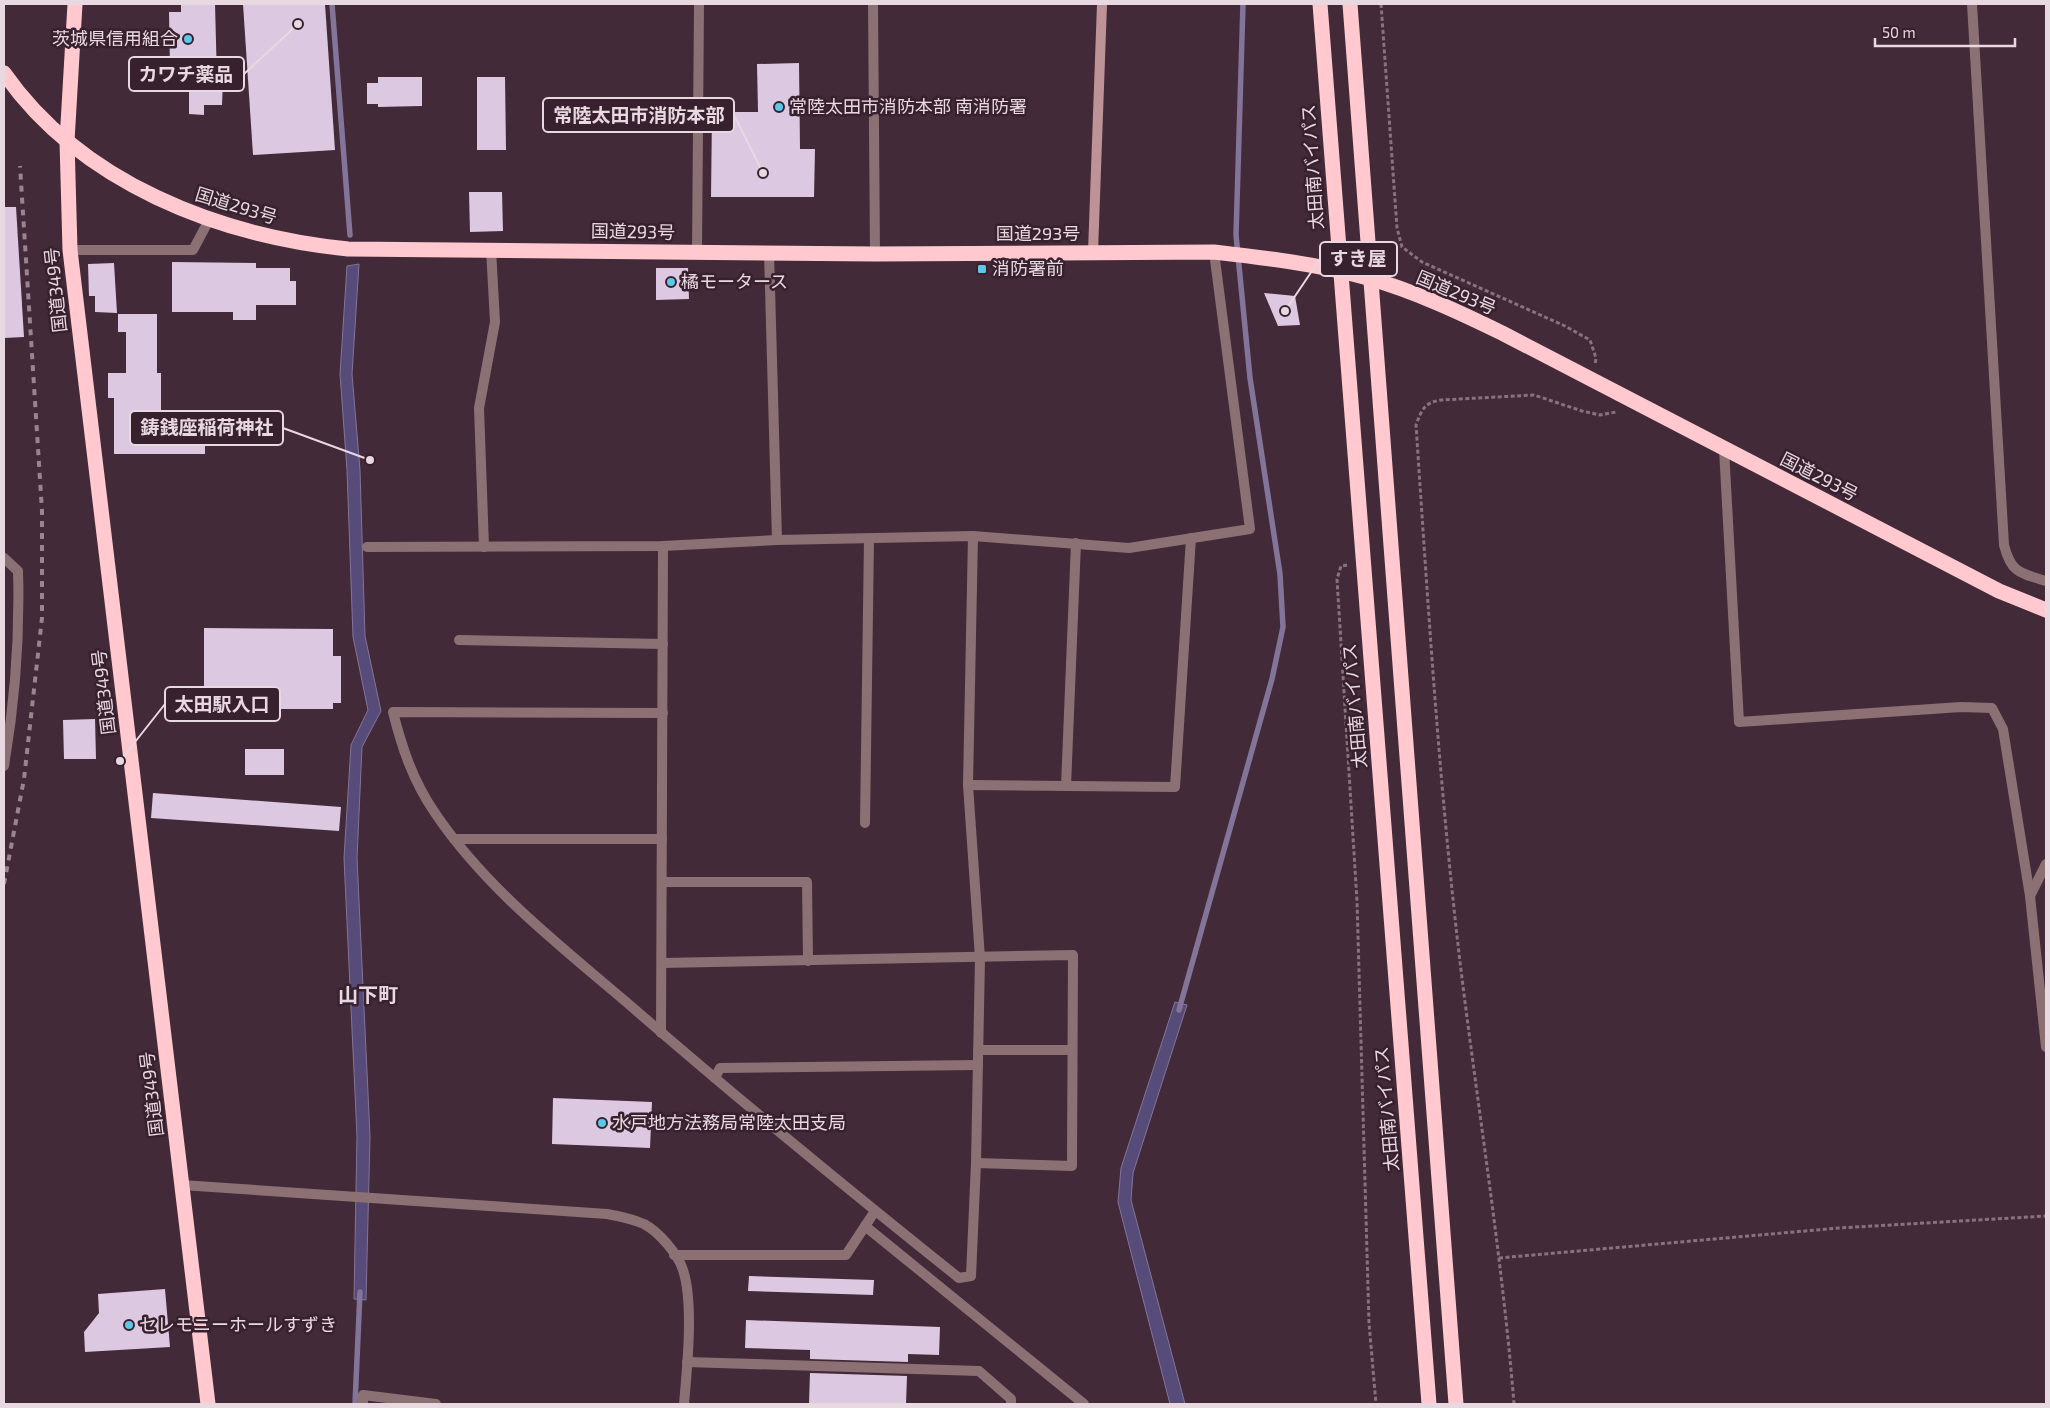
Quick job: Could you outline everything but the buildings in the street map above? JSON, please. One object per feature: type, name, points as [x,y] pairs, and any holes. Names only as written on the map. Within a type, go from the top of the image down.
[{"type":"highway","name":"国道349号","points":[[75,4],[68,141],[70,250],[208,1404]]},
{"type":"highway","name":"太田南バイパス","points":[[1320,4],[1429,1404]]},
{"type":"highway","points":[[1350,4],[1456,1404]]},
{"type":"highway","name":"国道293号","points":[[4,73],[38,114],[68,141],[128,183],[209,220],[301,244],[348,248],[875,254],[1214,252],[1340,271],[1370,279],[1452,309],[1593,380],[1999,591],[2046,610]]},
{"type":"street","points":[[697,252],[699,4]]},
{"type":"street","points":[[873,4],[875,254]]},
{"type":"street","points":[[1093,252],[1102,4]]},
{"type":"street","points":[[1972,4],[2004,545],[2009,563],[2022,573],[2046,581]]},
{"type":"street","points":[[70,250],[193,250],[209,220]]},
{"type":"street","points":[[484,547],[479,408],[495,322],[492,250]]},
{"type":"street","points":[[770,252],[778,540]]},
{"type":"street","points":[[367,547],[663,546],[778,540],[973,536],[1129,548],[1250,529],[1214,252]]},
{"type":"street","points":[[1724,449],[1739,722],[1961,707],[1992,708],[2003,729],[2030,896],[2044,1006],[2046,1047]]},
{"type":"street","points":[[663,714],[393,712],[404,757],[433,811],[454,839],[514,906],[661,1033],[875,1211],[960,1278],[970,1276],[976,1163],[980,958],[968,785],[973,536]]},
{"type":"street","points":[[968,785],[1175,787],[1191,538]]},
{"type":"street","points":[[866,823],[869,539]]},
{"type":"street","points":[[1066,786],[1076,544]]},
{"type":"street","points":[[661,1033],[663,546]]},
{"type":"street","points":[[4,558],[18,571],[20,631],[8,692],[13,716],[4,766]]},
{"type":"street","points":[[458,640],[663,644]]},
{"type":"street","points":[[454,839],[662,839]]},
{"type":"street","points":[[2030,896],[2046,864]]},
{"type":"street","points":[[662,882],[807,882],[808,961]]},
{"type":"street","points":[[662,963],[1073,956],[1072,1166],[976,1163]]},
{"type":"street","points":[[978,1050],[1072,1050]]},
{"type":"street","points":[[715,1078],[720,1068],[978,1065]]},
{"type":"street","points":[[182,1185],[607,1214],[645,1225],[662,1239],[674,1255],[682,1268],[686,1282],[687,1362],[684,1404]]},
{"type":"street","points":[[674,1255],[846,1255],[875,1211]]},
{"type":"street","points":[[865,1226],[1084,1404]]},
{"type":"street","points":[[687,1362],[979,1371],[1011,1399],[1011,1404]]},
{"type":"street","points":[[363,1404],[363,1395],[436,1404]]},
{"type":"path","points":[[1381,4],[1397,228],[1402,247],[1422,262],[1565,326],[1590,340],[1596,358],[1593,380]]},
{"type":"path","points":[[1514,1404],[1506,1302],[1460,962],[1440,773],[1416,425],[1421,412],[1429,402],[1441,400],[1534,395],[1582,411],[1600,414],[1624,410],[1631,400]]},
{"type":"path","points":[[1363,562],[1341,566],[1337,579],[1357,901],[1369,1323],[1376,1404]]},
{"type":"path","points":[[1499,1258],[1839,1228],[2046,1216]]},
{"type":"shaded area","points":[[359,264],[352,374],[360,470],[365,636],[381,711],[362,747],[357,858],[370,1136],[366,1300],[354,1299],[357,1136],[344,858],[351,745],[368,710],[353,637],[347,470],[340,374],[347,266]]},
{"type":"shaded area","points":[[1175,1002],[1187,1005],[1133,1173],[1131,1200],[1185,1404],[1170,1404],[1118,1202],[1121,1168]]},
{"type":"waterway","points":[[332,4],[350,235]]},
{"type":"waterway","points":[[1179,1010],[1272,679],[1283,627],[1280,574],[1250,378],[1236,235],[1243,4]]},
{"type":"waterway","points":[[355,1404],[360,1292]]},
{"type":"railway","points":[[4,884],[24,779],[42,618],[42,511],[20,166]]},
{"type":"place","name":"カワチ薬品","points":[[298,24]]},
{"type":"place","name":"茨城県信用組合","points":[[188,39]]},
{"type":"place","name":"常陸太田市消防本部 南消防署","points":[[779,107]]},
{"type":"place","name":"常陸太田市消防本部","points":[[763,173]]},
{"type":"place","name":"消防署前","points":[[982,269]]},
{"type":"place","name":"橘モータース","points":[[671,282]]},
{"type":"place","name":"すき屋","points":[[1285,311]]},
{"type":"place","name":"鋳銭座稲荷神社","points":[[370,460]]},
{"type":"place","name":"太田駅入口","points":[[120,761]]},
{"type":"place","name":"水戸地方法務局常陸太田支局","points":[[602,1123]]},
{"type":"place","name":"セレモニーホールすずき","points":[[129,1325]]},
{"type":"district","name":"山下町","points":[[368,995]]}]
